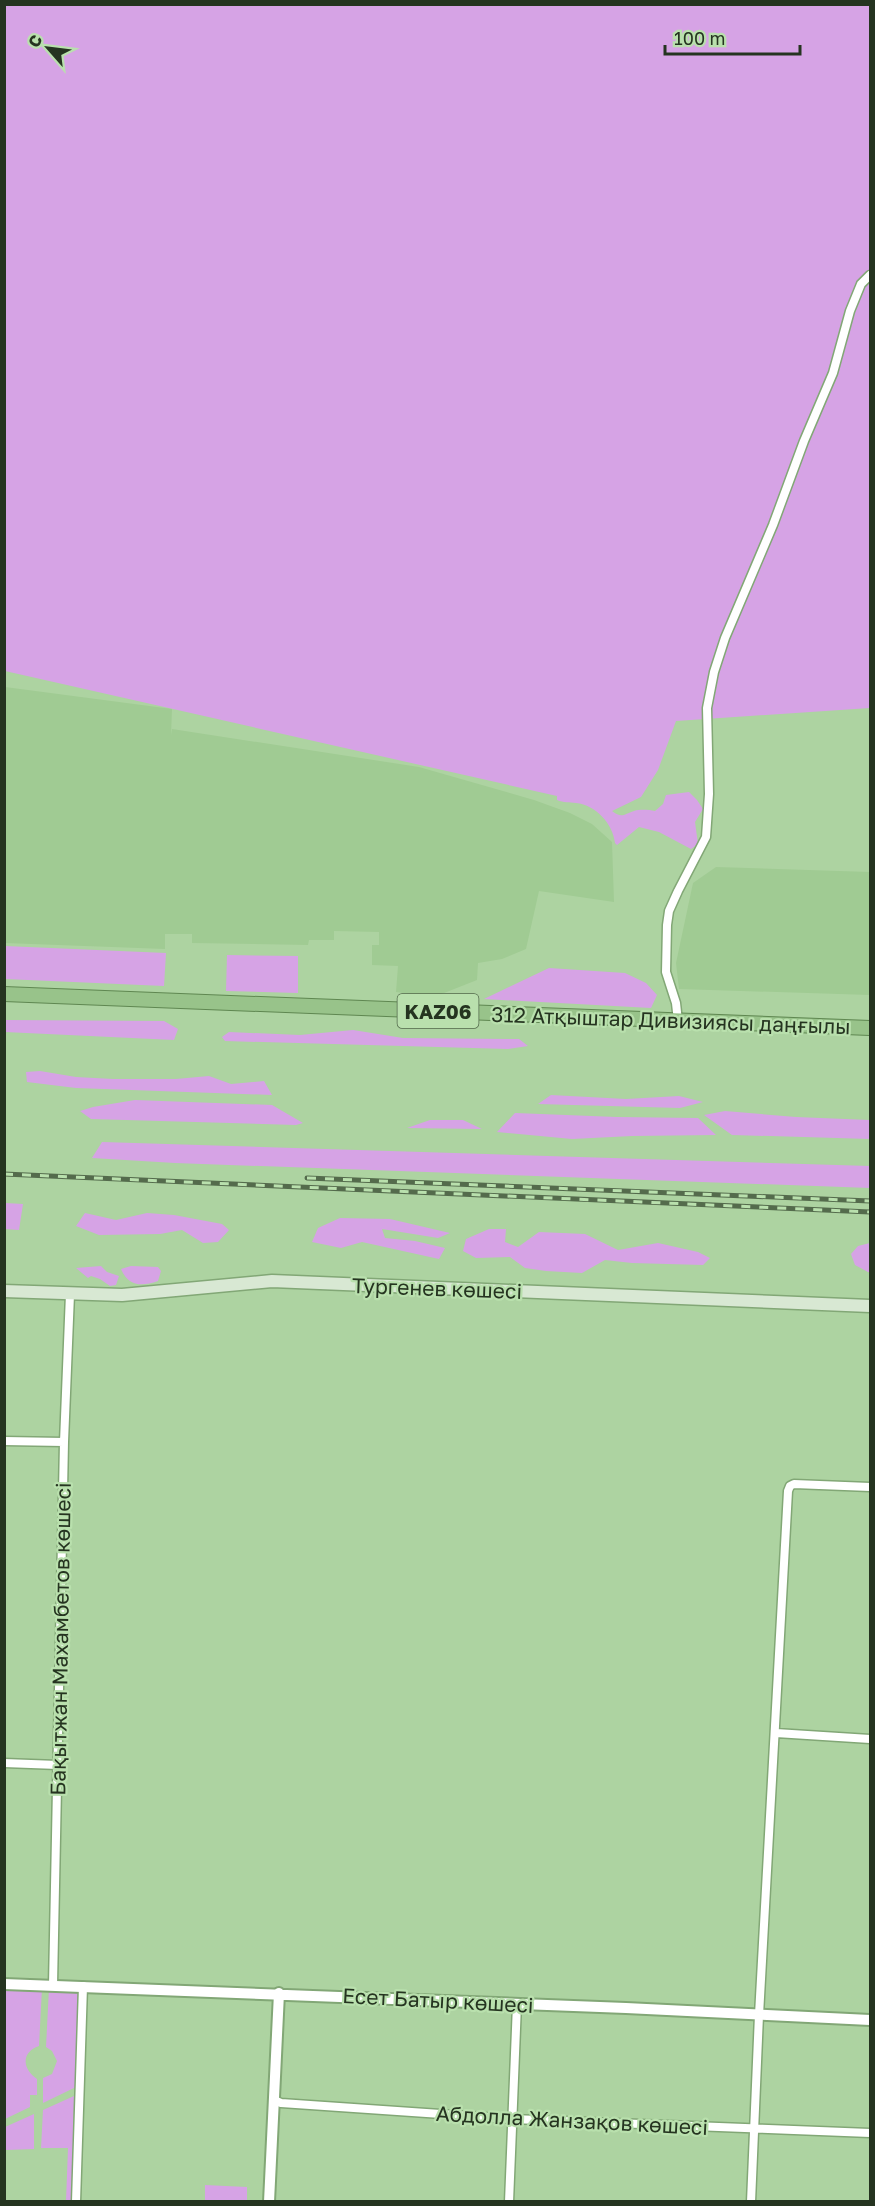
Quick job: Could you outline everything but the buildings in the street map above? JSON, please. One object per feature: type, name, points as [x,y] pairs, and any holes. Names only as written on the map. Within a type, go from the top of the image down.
[{"type":"highway","name":"312 Атқыштар Дивизиясы даңғылы","points":[[4,994],[870,1028]]},
{"type":"main road","name":"Тургенев көшесі","points":[[4,1291],[122,1295],[272,1281],[870,1306]]},
{"type":"street","points":[[678,1021],[676,1003],[666,972],[667,925],[669,911],[706,837],[709,794],[707,708],[714,672],[725,638],[773,525],[804,441],[833,373],[850,311],[861,284],[870,275]]},
{"type":"street","name":"Бақытжан Махамбетов көшесі","points":[[53,1985],[64,1442],[70,1294]]},
{"type":"street","points":[[4,1440],[64,1442]]},
{"type":"street","points":[[751,2202],[788,1491],[794,1484],[870,1487]]},
{"type":"street","points":[[776,1733],[870,1739]]},
{"type":"street","points":[[4,1763],[58,1765]]},
{"type":"street","name":"Есет Батыр көшесі","points":[[4,1984],[279,1993],[870,2020]]},
{"type":"street","points":[[76,2202],[83,1986]]},
{"type":"street","points":[[269,2202],[279,1993]]},
{"type":"street","points":[[509,2202],[517,2004]]},
{"type":"street","name":"Абдолла Жанзақов көшесі","points":[[274,2100],[281,2103],[512,2119],[870,2133]]},
{"type":"shaded area","points":[[5,5],[870,5],[870,708],[676,721],[658,770],[641,797],[612,811],[621,815],[639,810],[655,811],[663,804],[666,795],[689,792],[703,809],[695,822],[698,844],[691,849],[659,832],[639,827],[617,845],[611,829],[597,812],[590,807],[557,800],[557,796],[5,671]]},
{"type":"shaded area","points":[[5,687],[172,709],[171,735],[172,729],[419,767],[534,800],[592,824],[612,842],[614,902],[539,891],[526,949],[502,959],[478,963],[477,980],[434,997],[396,992],[398,966],[372,965],[372,945],[379,945],[379,932],[334,931],[334,940],[309,940],[308,945],[192,943],[192,934],[165,934],[165,949],[5,943]]},
{"type":"shaded area","points":[[716,867],[870,872],[870,995],[679,989],[676,963],[693,883]]},
{"type":"shaded area","points":[[5,946],[166,953],[164,986],[5,979]]},
{"type":"shaded area","points":[[227,955],[298,956],[298,993],[226,991]]},
{"type":"shaded area","points":[[549,968],[625,973],[646,983],[657,995],[651,1008],[484,999]]},
{"type":"shaded area","points":[[5,1020],[164,1021],[178,1029],[174,1040],[5,1032]]},
{"type":"shaded area","points":[[353,1030],[403,1038],[519,1039],[528,1046],[508,1049],[225,1041],[222,1037],[229,1032],[300,1035]]},
{"type":"shaded area","points":[[40,1071],[76,1077],[113,1079],[176,1079],[209,1076],[231,1084],[264,1081],[272,1095],[76,1088],[27,1082],[26,1072]]},
{"type":"shaded area","points":[[551,1095],[626,1099],[679,1096],[703,1102],[680,1108],[538,1104]]},
{"type":"shaded area","points":[[135,1100],[272,1105],[303,1123],[296,1125],[91,1119],[80,1111]]},
{"type":"shaded area","points":[[725,1111],[870,1120],[870,1139],[732,1135],[704,1115]]},
{"type":"shaded area","points":[[515,1113],[698,1118],[716,1135],[572,1139],[497,1132]]},
{"type":"shaded area","points":[[430,1120],[463,1120],[482,1129],[407,1128]]},
{"type":"shaded area","points":[[102,1142],[870,1166],[870,1188],[92,1158]]},
{"type":"shaded area","points":[[5,1203],[23,1204],[19,1230],[5,1229]]},
{"type":"shaded area","points":[[85,1213],[116,1220],[147,1213],[174,1215],[222,1224],[229,1230],[218,1242],[203,1243],[182,1230],[160,1234],[99,1235],[76,1226]]},
{"type":"shaded area","points":[[340,1218],[390,1219],[450,1233],[438,1238],[382,1229],[385,1238],[415,1241],[445,1248],[439,1259],[362,1242],[341,1248],[312,1242],[318,1228]]},
{"type":"shaded area","points":[[489,1229],[506,1229],[505,1242],[518,1247],[539,1232],[585,1234],[618,1250],[658,1243],[698,1252],[710,1258],[703,1265],[605,1260],[582,1273],[546,1271],[525,1268],[510,1257],[476,1258],[463,1251],[466,1239]]},
{"type":"shaded area","points":[[870,1243],[870,1272],[868,1272],[855,1265],[851,1254],[858,1246]]},
{"type":"shaded area","points":[[101,1266],[107,1272],[119,1276],[116,1285],[110,1286],[91,1276],[88,1278],[76,1268]]},
{"type":"shaded area","points":[[131,1266],[158,1267],[161,1271],[158,1281],[146,1284],[131,1282],[121,1269]]},
{"type":"shaded area","points":[[6,1987],[42,1988],[39,2046],[29,2052],[26,2061],[28,2070],[37,2079],[37,2095],[30,2095],[30,2107],[5,2119]]},
{"type":"shaded area","points":[[49,1988],[79,1989],[76,2087],[43,2103],[43,2078],[52,2074],[57,2061],[52,2051],[46,2047]]},
{"type":"shaded area","points":[[74,2096],[72,2201],[66,2201],[68,2148],[41,2148],[43,2110]]},
{"type":"shaded area","points":[[34,2114],[34,2149],[6,2150],[5,2201],[5,2127]]},
{"type":"shaded area","points":[[205,2185],[247,2187],[247,2201],[205,2201]]},
{"type":"railway","points":[[4,1174],[870,1212]]},
{"type":"railway","points":[[307,1178],[870,1201]]}]
